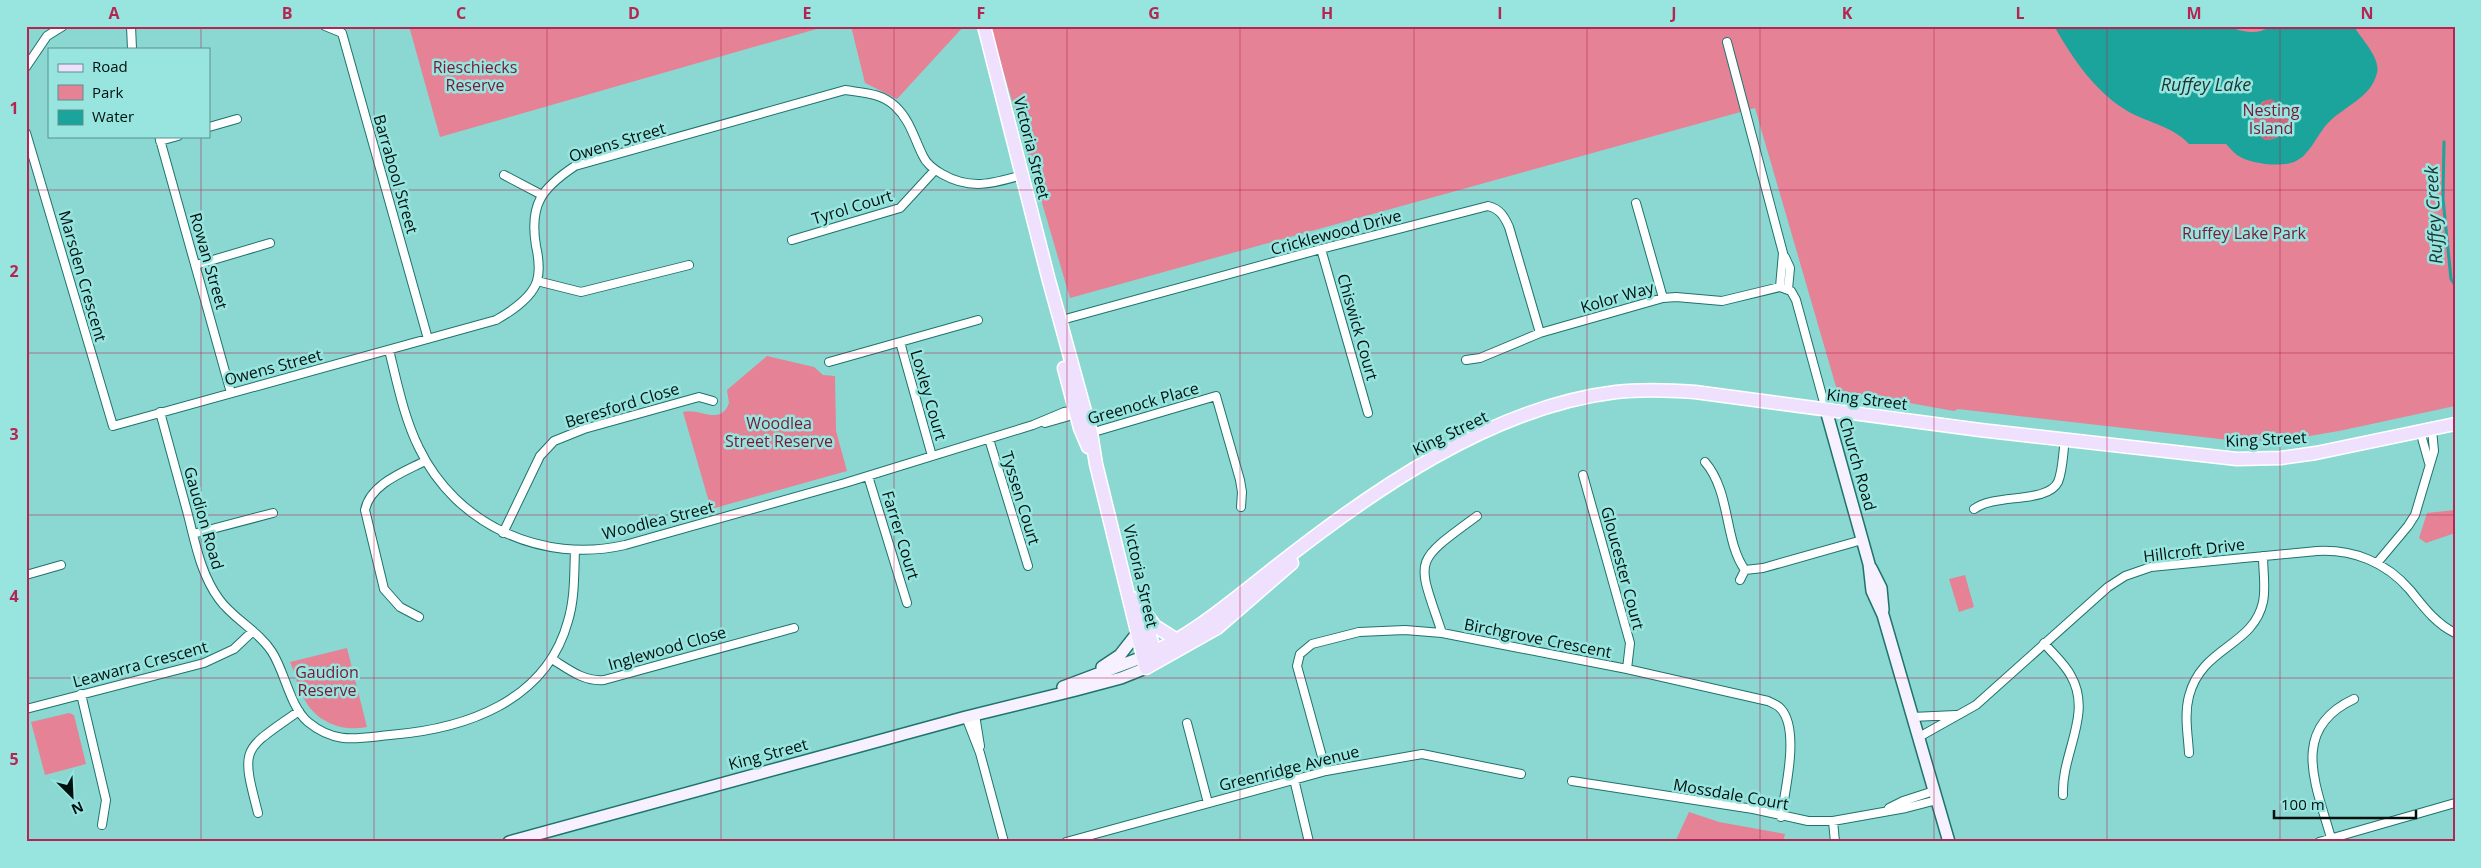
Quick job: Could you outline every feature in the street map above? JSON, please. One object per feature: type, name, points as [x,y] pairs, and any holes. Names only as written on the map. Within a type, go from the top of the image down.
[{"type":"main road","name":"Victoria Street","points":[[984,26],[1048,278],[1078,412],[1087,434],[1141,608],[1151,660]]},
{"type":"main road","name":"King Street","points":[[1037,698],[1065,686],[1151,660],[1222,610],[1363,500],[1416,468],[1494,428],[1578,399],[1633,390],[1669,390],[2192,456],[2258,459],[2316,453],[2455,424]]},
{"type":"main road","name":"Church Road","points":[[1826,410],[1869,564],[1872,590],[1883,614],[1949,842]]},
{"type":"main road","name":"Victoria Street","points":[[1104,492],[1138,632],[1151,660]]},
{"type":"main road","name":"King Street","points":[[509,842],[1037,698],[1121,678],[1151,660],[1217,628],[1276,579],[1310,542]]},
{"type":"main road","points":[[1141,608],[1155,626],[1177,640]]},
{"type":"main road","points":[[1065,686],[1120,656],[1138,632]]},
{"type":"street","points":[[26,67],[47,36],[63,26]]},
{"type":"street","points":[[131,26],[132,48]]},
{"type":"street","name":"Barrabool Street","points":[[326,26],[342,33],[428,339]]},
{"type":"street","points":[[1726,42],[1783,254],[1784,288]]},
{"type":"street","name":"Owens Street","points":[[113,426],[496,320],[517,308],[537,281],[538,254],[533,226],[542,195],[553,181],[575,166],[845,90],[873,94],[895,106],[909,123],[924,159],[935,170],[956,182],[982,185],[1022,175]]},
{"type":"street","points":[[210,127],[237,119]]},
{"type":"street","name":"Marsden Crescent","points":[[26,133],[113,426]]},
{"type":"street","name":"Rowan Street","points":[[160,139],[231,393]]},
{"type":"street","name":"Tyrol Court","points":[[792,240],[900,208],[935,170]]},
{"type":"street","points":[[504,175],[542,195]]},
{"type":"street","points":[[1636,204],[1664,298]]},
{"type":"street","name":"Cricklewood Drive","points":[[1057,321],[1480,208],[1496,208],[1504,216],[1509,227],[1540,333]]},
{"type":"street","points":[[196,265],[270,242]]},
{"type":"street","name":"Chiswick Court","points":[[1321,249],[1368,413]]},
{"type":"street","points":[[537,281],[581,292],[689,265]]},
{"type":"street","name":"Kolor Way","points":[[1466,360],[1480,358],[1540,333],[1664,298],[1676,297],[1722,301],[1784,288]]},
{"type":"street","name":"Church Road","points":[[1784,288],[1796,300],[1826,410]]},
{"type":"street","name":"Loxley Court","points":[[829,362],[978,320]]},
{"type":"street","name":"Loxley Court","points":[[900,342],[932,456]]},
{"type":"street","name":"Woodlea Street","points":[[388,350],[411,429],[425,460],[437,479],[456,501],[478,519],[504,533],[543,546],[575,550],[605,549],[626,545],[868,476],[1078,412]]},
{"type":"street","name":"Greenock Place","points":[[1087,434],[1216,396],[1240,480],[1242,507]]},
{"type":"street","name":"Beresford Close","points":[[504,533],[540,456],[554,441],[584,429],[699,397],[713,402]]},
{"type":"street","name":"Gaudion Road","points":[[160,412],[203,570],[219,600],[272,650],[299,711],[307,722],[324,733],[338,738],[355,740],[373,736],[420,732],[491,712],[526,690],[552,658],[565,632],[571,610],[575,550]]},
{"type":"street","points":[[2377,563],[2412,521],[2434,451],[2426,430]]},
{"type":"street","points":[[2426,430],[2429,463]]},
{"type":"street","name":"Tyssen Court","points":[[989,439],[1028,566]]},
{"type":"street","points":[[1974,509],[1989,501],[2037,495],[2051,490],[2059,479],[2064,439]]},
{"type":"street","points":[[420,617],[400,607],[384,589],[365,510],[368,500],[378,489],[425,460]]},
{"type":"street","points":[[1705,462],[1718,480],[1738,556],[1745,570]]},
{"type":"street","name":"Gloucester Court","points":[[1583,475],[1630,643],[1628,669]]},
{"type":"street","name":"Farrer Court","points":[[868,476],[907,603]]},
{"type":"street","points":[[193,534],[272,513]]},
{"type":"street","points":[[1442,633],[1422,574],[1425,559],[1435,547],[1477,516]]},
{"type":"street","points":[[1745,570],[1763,568],[1862,540]]},
{"type":"street","name":"Hillcroft Drive","points":[[1919,737],[1976,705],[2108,587],[2138,571],[2151,567],[2329,550],[2357,555],[2377,563],[2403,582],[2432,617],[2455,633]]},
{"type":"street","points":[[2189,753],[2186,711],[2192,687],[2205,665],[2218,652],[2243,636],[2257,617],[2264,594],[2263,556]]},
{"type":"street","points":[[26,575],[61,565]]},
{"type":"street","points":[[1740,580],[1745,570]]},
{"type":"street","name":"Inglewood Close","points":[[552,658],[582,677],[593,681],[604,680],[794,628]]},
{"type":"street","name":"Birchgrove Crescent","points":[[1326,771],[1297,666],[1300,654],[1312,644],[1359,632],[1405,630],[1442,633],[1628,669],[1768,700],[1781,709],[1787,719],[1791,747],[1781,817]]},
{"type":"street","name":"Leawarra Crescent","points":[[26,709],[204,663],[234,649],[253,631]]},
{"type":"street","points":[[2044,643],[2071,675],[2079,698],[2078,717],[2062,778],[2063,795]]},
{"type":"street","points":[[81,694],[106,800],[102,825]]},
{"type":"street","points":[[2331,838],[2313,773],[2312,744],[2324,719],[2342,704],[2354,699]]},
{"type":"street","points":[[258,813],[247,772],[248,755],[255,743],[299,711]]},
{"type":"street","name":"Hillcroft Drive","points":[[1912,717],[1958,715]]},
{"type":"street","points":[[971,716],[1004,842]]},
{"type":"street","points":[[1187,723],[1208,803]]},
{"type":"street","name":"Greenridge Avenue","points":[[1066,842],[1326,771],[1422,754],[1521,774]]},
{"type":"street","points":[[1294,779],[1309,842]]},
{"type":"street","name":"Mossdale Court","points":[[1572,781],[1753,810],[1808,821],[1833,821],[1885,810],[1906,808],[1936,796]]},
{"type":"street","points":[[2319,842],[2455,803]]},
{"type":"street","points":[[1833,821],[1835,842]]},
{"type":"green space","name":"Rieschiecks Reserve","points":[[409,26],[827,26],[440,137]]},
{"type":"green space","points":[[851,26],[964,26],[897,99],[865,83]]},
{"type":"green space","name":"Ruffey Lake Park","points":[[990,26],[2455,26],[2455,406],[2339,431],[2280,441],[2229,440],[1958,409],[1954,411],[1837,390],[1755,108],[1070,298]]},
{"type":"green space","name":"Nesting Island","points":[[2270,99],[2280,103],[2289,115],[2282,132],[2274,138],[2265,140],[2256,130],[2254,118],[2259,106]]},
{"type":"green space","name":"Woodlea Street Reserve","points":[[767,356],[814,367],[823,375],[835,376],[836,431],[847,471],[711,509],[683,412],[689,411],[709,415],[720,414],[729,403],[727,390]]},
{"type":"green space","points":[[2455,510],[2455,533],[2426,543],[2419,538],[2427,513]]},
{"type":"green space","points":[[1965,575],[1974,607],[1959,612],[1949,579]]},
{"type":"green space","name":"Gaudion Reserve","points":[[347,648],[367,727],[341,727],[317,715],[303,698],[290,662]]},
{"type":"green space","points":[[69,713],[74,715],[86,764],[45,775],[31,722]]},
{"type":"green space","points":[[1689,812],[1719,822],[1785,834],[1783,842],[1675,842]]},
{"type":"water","name":"Ruffey Lake","points":[[2054,26],[2227,26],[2238,30],[2255,32],[2271,26],[2354,26],[2376,61],[2377,73],[2370,88],[2364,95],[2330,121],[2301,158],[2290,163],[2275,165],[2258,163],[2242,158],[2226,144],[2189,144],[2169,129],[2129,112],[2095,85]],"holes":[[[2270,99],[2285,110],[2288,117],[2286,130],[2281,135],[2265,140],[2255,131],[2253,126],[2254,117],[2262,102]]]},
{"type":"waterway","name":"Ruffey Creek","points":[[2444,142],[2443,199],[2451,279],[2455,285]]}]
